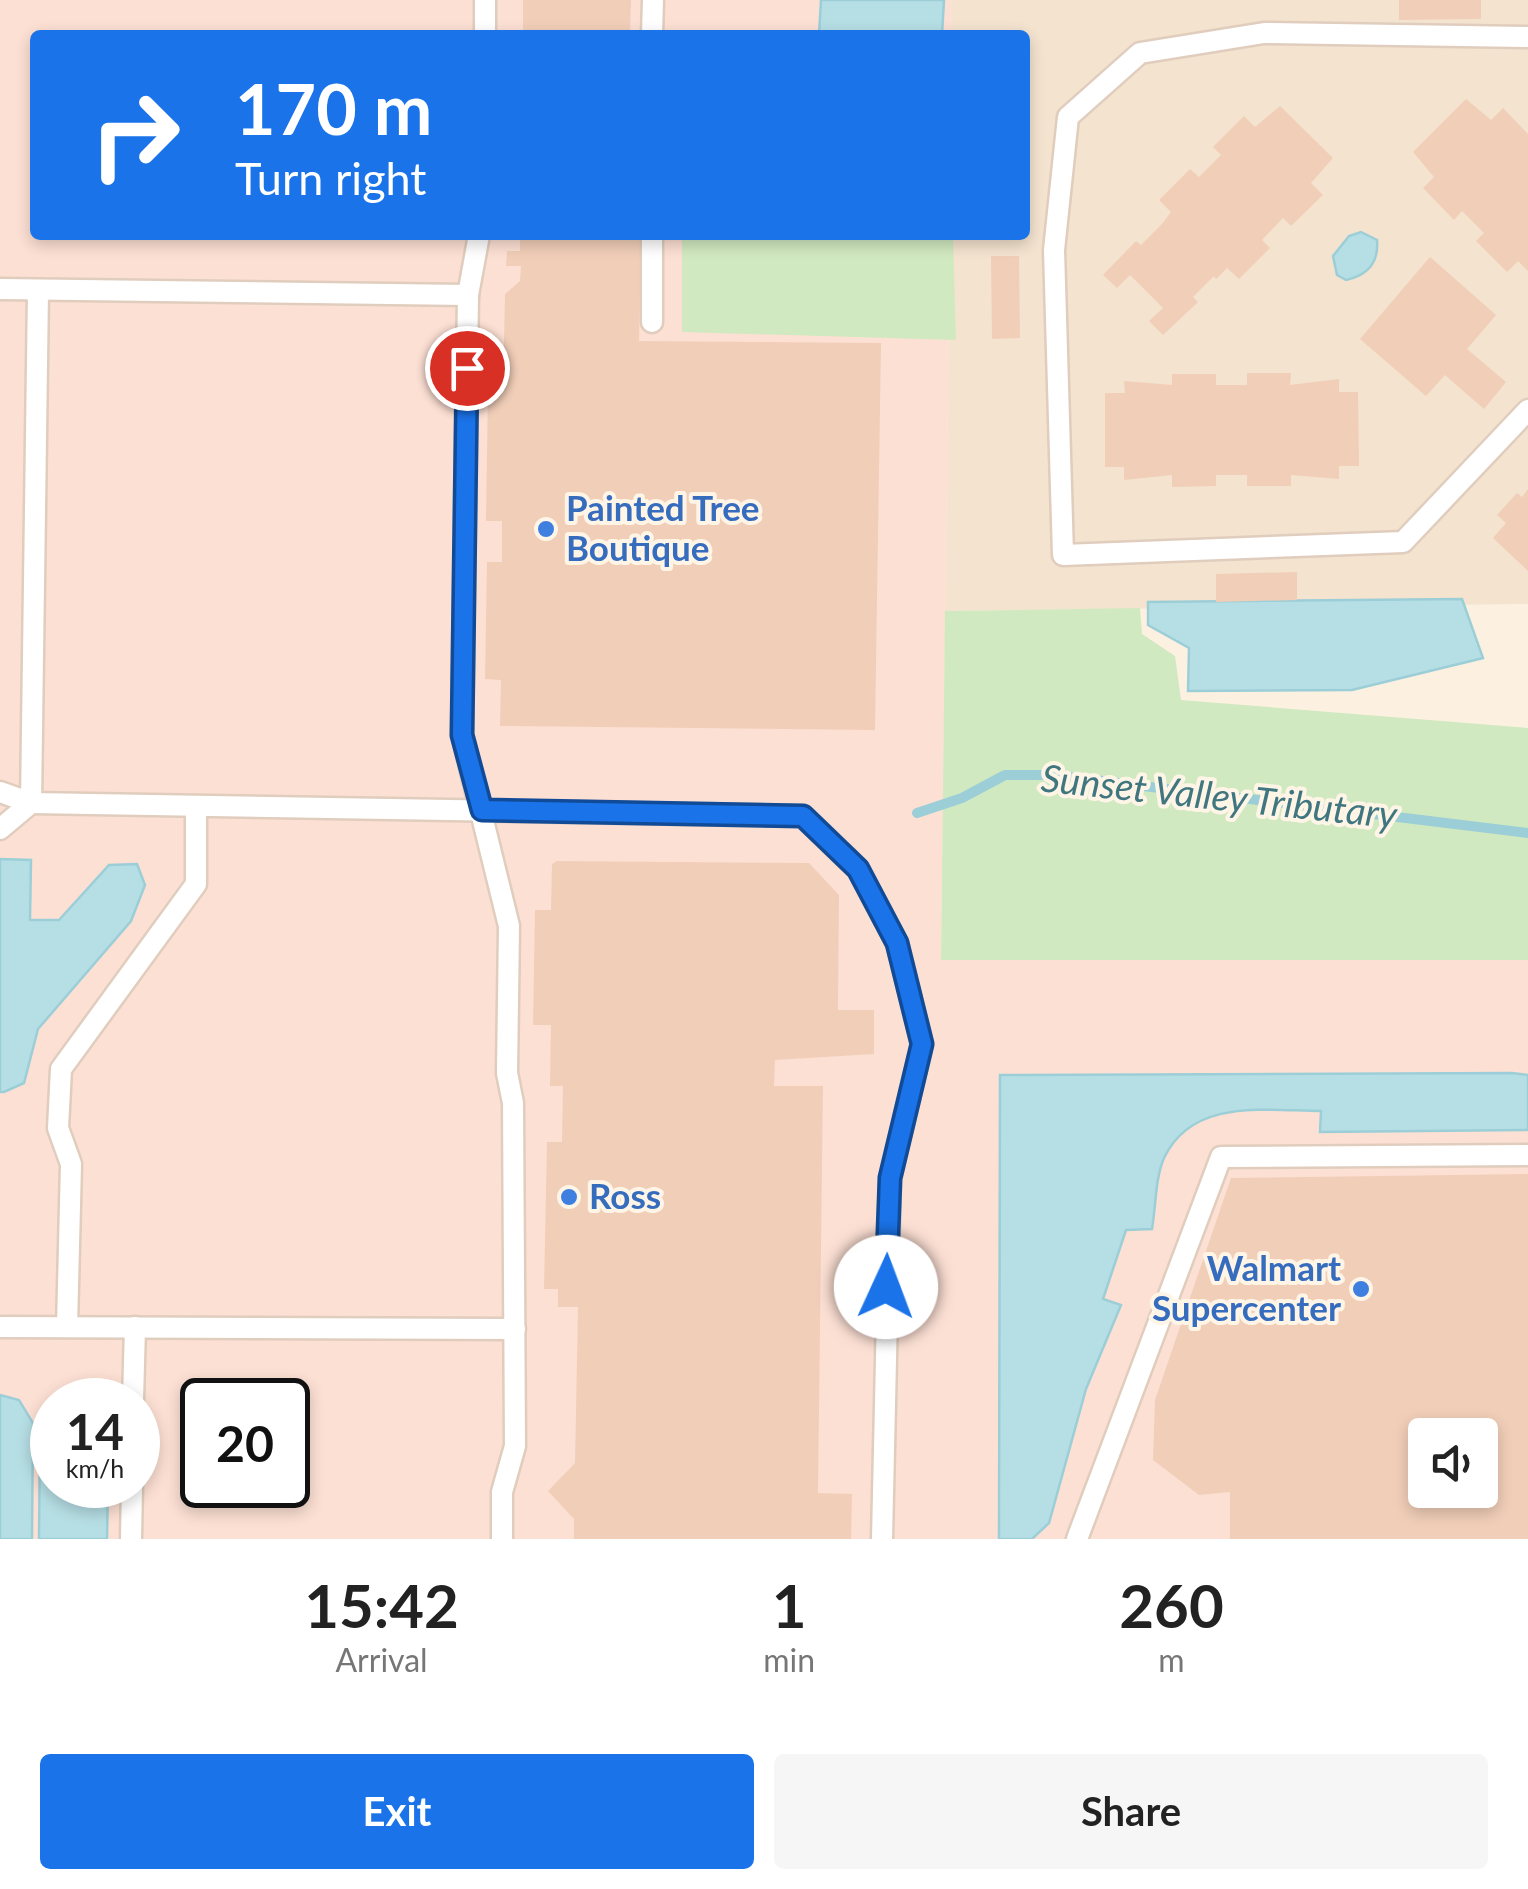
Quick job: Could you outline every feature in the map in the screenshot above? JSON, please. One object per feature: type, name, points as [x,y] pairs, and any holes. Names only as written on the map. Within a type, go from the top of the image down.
[{"type":"lane","points":[[485,0],[485,30]]},
{"type":"lane","points":[[652,0],[652,30]]},
{"type":"lane","points":[[1528,38],[1264,33],[1140,53],[1068,117],[1054,250],[1063,555],[1403,542],[1528,410]]},
{"type":"lane","points":[[479,240],[468,295],[462,735],[509,926],[507,1073],[514,1103],[515,1446],[502,1492],[502,1539]]},
{"type":"lane","points":[[652,240],[652,322]]},
{"type":"lane","points":[[0,290],[468,295]]},
{"type":"lane","points":[[0,830],[31,804],[38,290]]},
{"type":"lane","points":[[0,792],[31,804],[803,816],[858,869],[897,943],[922,1044],[890,1178],[882,1539]]},
{"type":"lane","points":[[67,1327],[71,1164],[58,1128],[60,1069],[196,884],[196,806]]},
{"type":"lane","points":[[1077,1539],[1221,1157],[1528,1155]]},
{"type":"lane","points":[[0,1326],[515,1329]]},
{"type":"lane","points":[[134,1378],[135,1327]]},
{"type":"lane","points":[[130,1539],[131,1508]]},
{"type":"shaded area","points":[[0,0],[952,0],[952,30],[30,30],[30,240],[950,240],[941,959],[1528,960],[1528,1539],[0,1539]]},
{"type":"shaded area","points":[[952,0],[1528,0],[1528,604],[945,611],[950,240],[1030,240],[1030,30],[952,30]]},
{"type":"green space","points":[[682,240],[953,240],[956,340],[682,332]]},
{"type":"green space","points":[[1140,608],[1142,634],[1175,656],[1181,700],[1528,728],[1528,960],[941,960],[945,611]]},
{"type":"water","points":[[821,0],[944,0],[942,30],[819,30]]},
{"type":"water","points":[[1361,232],[1377,240],[1376,255],[1366,271],[1346,280],[1337,275],[1333,256],[1349,236]]},
{"type":"water","points":[[1462,599],[1483,658],[1352,690],[1188,691],[1189,648],[1148,625],[1148,602]]},
{"type":"water","points":[[0,859],[31,860],[30,920],[59,920],[109,865],[137,864],[145,885],[131,921],[38,1029],[24,1083],[4,1092],[0,1092]]},
{"type":"water","points":[[1000,1075],[1528,1075],[1528,1130],[1320,1132],[1321,1111],[1255,1110],[1212,1116],[1177,1138],[1161,1166],[1152,1229],[1126,1230],[1103,1299],[1121,1305],[1086,1389],[1049,1523],[1032,1539],[999,1539]]},
{"type":"water","points":[[0,1395],[19,1400],[30,1418],[32,1508],[32,1539],[0,1539]]},
{"type":"water","points":[[39,1508],[108,1508],[107,1539],[39,1539]]},
{"type":"building","points":[[523,0],[631,0],[630,30],[523,30]]},
{"type":"building","points":[[1399,0],[1481,0],[1481,19],[1399,20]]},
{"type":"building","points":[[1466,99],[1491,120],[1503,108],[1528,134],[1528,271],[1518,261],[1507,272],[1476,241],[1484,233],[1462,211],[1454,220],[1423,188],[1434,177],[1413,152]]},
{"type":"building","points":[[1280,106],[1333,158],[1311,183],[1323,195],[1291,226],[1283,218],[1262,240],[1270,248],[1239,279],[1227,268],[1216,279],[1214,276],[1193,297],[1198,302],[1163,335],[1149,321],[1163,308],[1130,275],[1117,288],[1103,275],[1136,241],[1141,245],[1162,224],[1171,212],[1159,200],[1190,169],[1199,177],[1221,155],[1213,147],[1244,116],[1255,127]]},
{"type":"building","points":[[520,240],[641,240],[639,341],[881,343],[875,730],[500,726],[501,680],[485,679],[487,562],[502,562],[502,521],[486,521],[488,387],[503,387],[505,294],[520,281],[521,266],[506,266],[507,251],[520,251]]},
{"type":"building","points":[[991,256],[1019,256],[1020,338],[992,339]]},
{"type":"building","points":[[1430,257],[1496,315],[1467,349],[1506,382],[1484,409],[1445,375],[1426,396],[1360,339]]},
{"type":"building","points":[[1247,373],[1291,373],[1290,385],[1339,379],[1339,392],[1358,392],[1359,466],[1339,466],[1339,479],[1291,475],[1291,486],[1247,486],[1247,475],[1216,475],[1216,486],[1172,487],[1172,475],[1124,480],[1124,467],[1105,467],[1105,393],[1125,393],[1124,381],[1172,385],[1172,374],[1216,374],[1216,385],[1247,385]]},
{"type":"building","points":[[1528,489],[1528,571],[1493,538],[1506,523],[1497,515],[1517,493],[1522,497]]},
{"type":"building","points":[[1297,572],[1297,600],[1216,602],[1216,574]]},
{"type":"building","points":[[809,863],[839,895],[838,1010],[874,1010],[874,1054],[775,1060],[774,1086],[823,1086],[818,1493],[852,1494],[851,1539],[574,1539],[574,1519],[548,1491],[575,1463],[578,1307],[558,1307],[558,1289],[544,1289],[547,1142],[562,1142],[563,1086],[550,1086],[551,1025],[533,1025],[535,910],[551,910],[552,864]]},
{"type":"building","name":"Walmart Supercenter","points":[[1528,1174],[1528,1539],[1230,1539],[1230,1492],[1199,1495],[1153,1460],[1155,1400],[1231,1178]]},
{"type":"waterway","name":"Sunset Valley Tributary","points":[[917,813],[962,798],[1005,775],[1053,775],[1528,833]]},
{"type":"place","name":"Painted Tree Boutique","points":[[546,529]]},
{"type":"place","name":"Ross","points":[[569,1197]]},
{"type":"place","name":"Walmart Supercenter","points":[[1361,1289]]},
{"type":"route","points":[[467,368],[462,735],[482,810],[803,816],[858,869],[897,943],[922,1044],[890,1178],[886,1287]]}]
